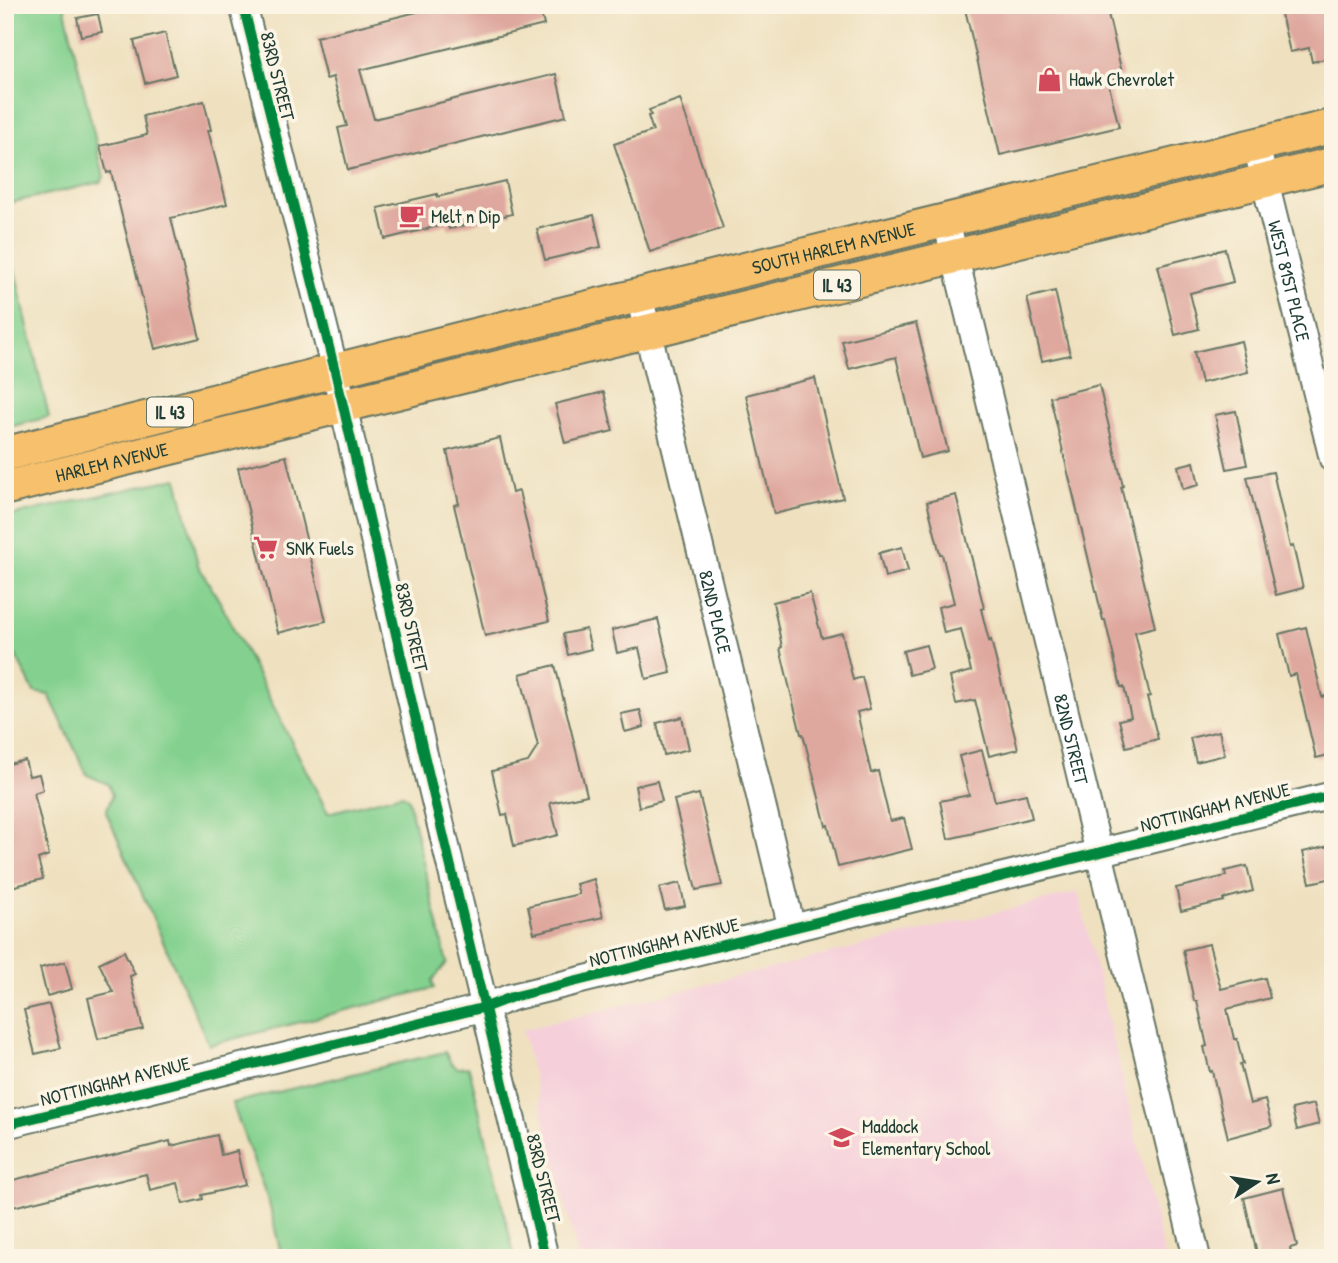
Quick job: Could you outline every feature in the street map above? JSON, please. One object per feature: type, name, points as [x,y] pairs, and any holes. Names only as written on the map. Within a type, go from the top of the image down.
[{"type":"main road","name":"SOUTH HARLEM AVENUE","points":[[335,371],[1333,126]]},
{"type":"main road","name":"SOUTH HARLEM AVENUE","points":[[342,406],[1333,164]]},
{"type":"main road","name":"HARLEM AVENUE","points":[[5,454],[335,371]]},
{"type":"main road","name":"HARLEM AVENUE","points":[[5,488],[342,406]]},
{"type":"street","name":"83RD STREET","points":[[243,5],[335,371],[545,1258]]},
{"type":"street","name":"WEST 81ST PLACE","points":[[1256,145],[1333,459]]},
{"type":"street","name":"82ND STREET","points":[[946,220],[1196,1258]]},
{"type":"street","name":"82ND PLACE","points":[[639,295],[792,929]]},
{"type":"street","name":"NOTTINGHAM AVENUE","points":[[5,1125],[1333,795]]},
{"type":"shaded area","name":"Maddock Elementary School","points":[[1078,892],[1165,1258],[578,1258],[522,1030]]},
{"type":"green space","points":[[5,5],[64,5],[104,177],[101,182],[5,204]]},
{"type":"green space","points":[[5,228],[49,417],[5,428]]},
{"type":"green space","points":[[177,478],[198,565],[220,602],[328,813],[402,794],[408,798],[447,963],[432,981],[434,988],[209,1045],[106,812],[112,796],[108,784],[87,775],[49,695],[34,692],[5,634],[5,517]]},
{"type":"green space","points":[[445,1052],[457,1068],[469,1067],[515,1258],[282,1258],[269,1203],[232,1103]]},
{"type":"building","points":[[445,5],[539,5],[544,25],[360,70],[374,119],[556,74],[566,116],[348,170],[338,128],[347,126],[333,77],[326,79],[316,37]]},
{"type":"building","name":"Hawk Chevrolet","points":[[964,5],[1106,5],[1123,77],[1108,81],[1119,127],[1000,155]]},
{"type":"building","points":[[1299,5],[1333,5],[1333,57],[1312,62],[1309,48],[1290,52],[1280,10]]},
{"type":"building","points":[[98,14],[102,32],[81,36],[77,18]]},
{"type":"building","points":[[165,33],[176,75],[145,83],[134,41]]},
{"type":"building","points":[[680,99],[723,228],[650,252],[614,144],[653,131],[648,116],[651,115],[649,110]]},
{"type":"building","points":[[204,101],[211,130],[208,130],[227,204],[171,218],[200,338],[155,349],[111,172],[107,173],[100,146],[147,135],[143,116]]},
{"type":"building","points":[[505,181],[512,214],[449,229],[447,224],[385,239],[378,208]]},
{"type":"building","points":[[594,215],[601,247],[545,260],[537,229]]},
{"type":"building","points":[[1225,249],[1233,282],[1190,293],[1199,329],[1175,335],[1158,266]]},
{"type":"building","points":[[1055,291],[1070,355],[1042,361],[1027,298]]},
{"type":"building","points":[[916,323],[948,451],[920,458],[896,357],[849,369],[842,341]]},
{"type":"building","points":[[1241,341],[1248,372],[1201,383],[1194,352]]},
{"type":"building","points":[[815,378],[843,498],[774,514],[746,395]]},
{"type":"building","points":[[1099,385],[1155,627],[1135,632],[1158,739],[1126,747],[1119,720],[1131,717],[1103,620],[1050,397]]},
{"type":"building","points":[[604,392],[613,431],[565,443],[555,404]]},
{"type":"building","points":[[1236,411],[1247,465],[1227,469],[1215,415]]},
{"type":"building","points":[[500,438],[512,493],[519,491],[549,621],[485,636],[454,505],[459,504],[447,451]]},
{"type":"building","name":"SNK Fuels","points":[[286,456],[326,621],[278,633],[238,468]]},
{"type":"building","points":[[1194,462],[1199,485],[1183,489],[1178,466]]},
{"type":"building","points":[[1273,472],[1290,547],[1293,546],[1303,588],[1276,595],[1247,477]]},
{"type":"building","points":[[956,495],[984,608],[981,609],[1018,749],[989,756],[975,700],[956,704],[950,677],[971,671],[961,629],[944,633],[938,607],[954,603],[927,502]]},
{"type":"building","points":[[902,547],[908,571],[885,577],[879,553]]},
{"type":"building","points":[[810,593],[822,638],[842,633],[853,680],[862,677],[870,709],[857,712],[871,773],[878,771],[890,821],[904,818],[912,849],[838,867],[794,706],[780,648],[782,647],[773,602]]},
{"type":"building","points":[[658,619],[671,673],[646,679],[639,648],[617,653],[612,630]]},
{"type":"building","points":[[1306,627],[1322,697],[1326,696],[1333,725],[1333,754],[1316,758],[1296,674],[1289,676],[1279,634]]},
{"type":"building","points":[[586,629],[591,649],[568,655],[563,634]]},
{"type":"building","points":[[926,645],[932,669],[909,675],[903,651]]},
{"type":"building","points":[[555,665],[587,795],[550,803],[558,835],[514,846],[507,814],[502,815],[492,771],[528,762],[538,746],[520,674]]},
{"type":"building","points":[[640,710],[644,727],[625,732],[621,714]]},
{"type":"building","points":[[682,717],[689,749],[664,755],[657,723]]},
{"type":"building","points":[[1219,731],[1225,755],[1196,762],[1190,738]]},
{"type":"building","points":[[982,750],[995,801],[1026,794],[1032,818],[948,839],[940,801],[969,795],[959,756]]},
{"type":"building","points":[[25,760],[29,776],[39,774],[43,790],[34,793],[49,855],[38,859],[43,879],[11,887],[5,865],[5,765]]},
{"type":"building","points":[[657,781],[662,801],[639,807],[635,786]]},
{"type":"building","points":[[699,794],[722,885],[696,890],[674,800]]},
{"type":"building","points":[[1333,845],[1333,878],[1310,883],[1303,852]]},
{"type":"building","points":[[1247,866],[1253,891],[1181,911],[1176,888],[1226,876],[1225,871]]},
{"type":"building","points":[[594,879],[603,917],[534,933],[528,906],[579,894],[576,884]]},
{"type":"building","points":[[680,883],[685,906],[665,910],[659,888]]},
{"type":"building","points":[[1209,944],[1221,989],[1265,978],[1270,998],[1227,1009],[1234,1039],[1237,1039],[1250,1104],[1265,1100],[1272,1126],[1228,1138],[1204,1047],[1207,1046],[1183,950]]},
{"type":"building","points":[[124,951],[135,974],[130,976],[143,1029],[98,1039],[88,998],[113,992],[99,963]]},
{"type":"building","points":[[65,962],[72,989],[47,996],[40,968]]},
{"type":"building","points":[[49,1004],[61,1048],[35,1054],[24,1010]]},
{"type":"building","points":[[1314,1104],[1319,1124],[1297,1130],[1292,1109]]},
{"type":"building","points":[[217,1135],[221,1155],[237,1151],[245,1185],[202,1195],[203,1199],[183,1204],[178,1183],[150,1190],[146,1174],[5,1209],[5,1182],[170,1141],[171,1146]]},
{"type":"building","points":[[1283,1188],[1297,1246],[1290,1248],[1292,1258],[1258,1258],[1244,1198]]},
{"type":"cycle path","points":[[243,5],[335,371],[545,1258]]},
{"type":"cycle path","points":[[5,1125],[1333,795]]},
{"type":"place","name":"Hawk Chevrolet","points":[[1049,79]]},
{"type":"place","name":"Melt n Dip","points":[[411,216]]},
{"type":"place","name":"SNK Fuels","points":[[266,548]]},
{"type":"place","name":"Maddock Elementary School","points":[[842,1137]]}]
